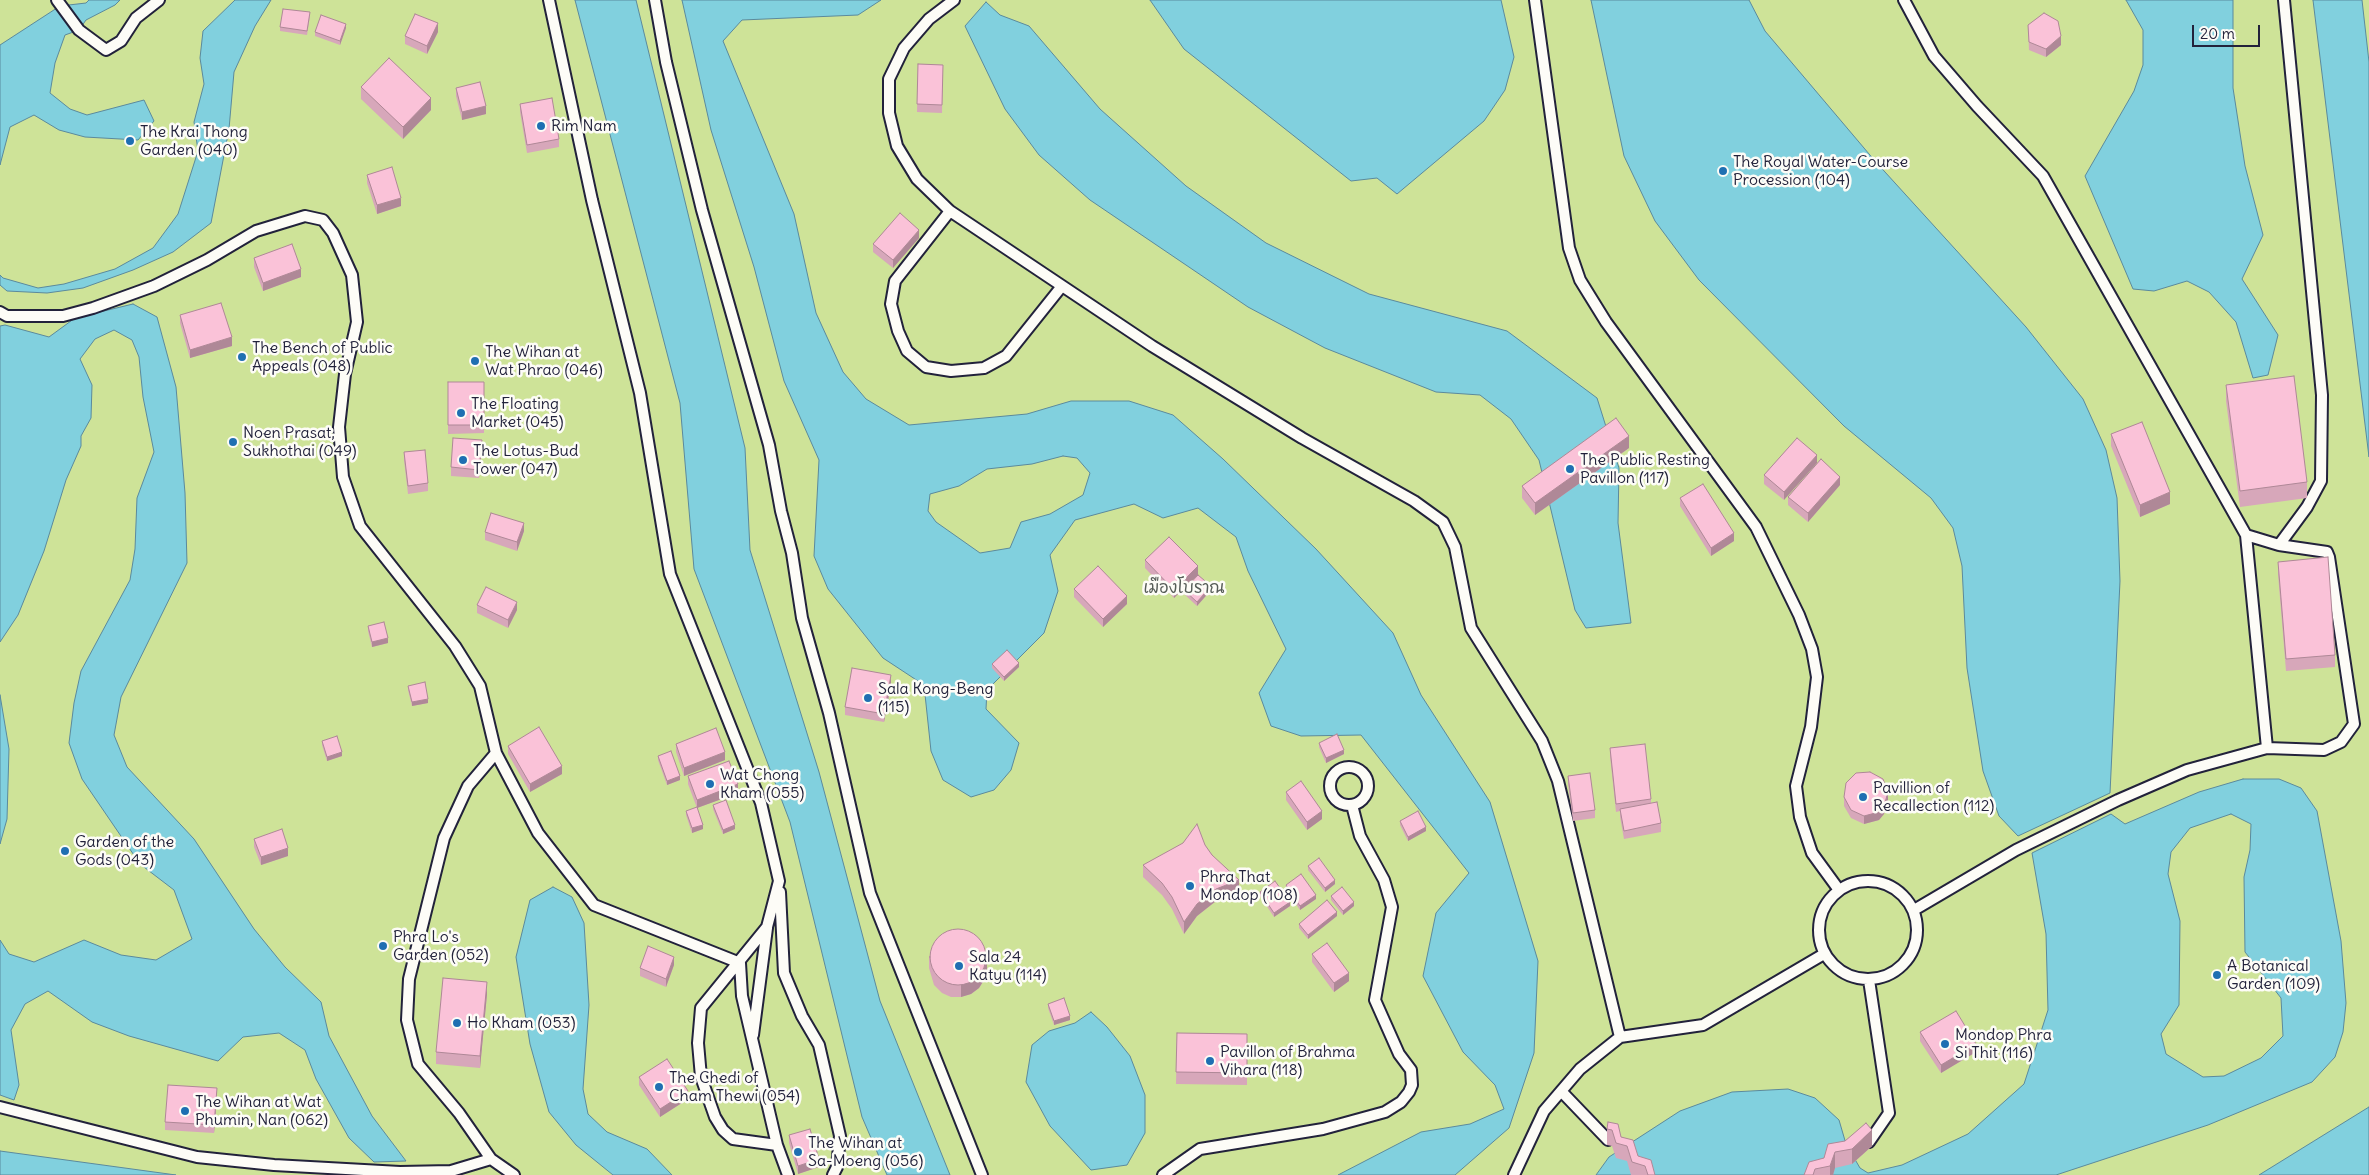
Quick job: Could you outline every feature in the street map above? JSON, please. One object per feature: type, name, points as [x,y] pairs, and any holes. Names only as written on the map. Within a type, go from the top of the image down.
[{"type":"lane","points":[[59,3],[78,30],[106,50],[121,41],[136,18],[159,0]]},
{"type":"lane","points":[[549,0],[592,200],[640,393],[670,574],[761,803],[779,881],[784,973],[802,1016],[819,1045],[840,1136],[837,1167],[833,1175]]},
{"type":"lane","points":[[656,0],[666,62],[702,210],[769,445],[781,511],[792,553],[802,618],[829,713],[870,893],[982,1175]]},
{"type":"lane","points":[[954,0],[929,19],[904,48],[889,79],[889,113],[897,146],[918,179],[950,212],[1152,346],[1302,438],[1414,501],[1443,522],[1455,546],[1471,628],[1542,741],[1558,781],[1620,1037]]},
{"type":"lane","points":[[1535,0],[1569,248],[1580,280],[1617,338],[1756,527],[1799,615],[1812,649],[1817,677],[1812,719],[1796,786],[1800,817],[1812,853],[1839,890]]},
{"type":"lane","points":[[1904,0],[1934,56],[1977,106],[2043,176],[2246,535],[2267,748]]},
{"type":"lane","points":[[2279,545],[2306,507],[2321,480],[2322,395],[2284,0]]},
{"type":"lane","points":[[950,212],[895,281],[892,304],[898,331],[907,351],[926,367],[951,371],[984,368],[1006,356],[1062,286]]},
{"type":"lane","points":[[0,312],[7,316],[64,316],[93,308],[154,286],[207,260],[256,231],[305,216],[323,220],[333,233],[352,275],[357,322],[345,374],[339,427],[343,477],[360,526],[455,646],[480,686],[496,753],[538,833],[594,905],[740,963]]},
{"type":"lane","points":[[1914,910],[2016,850],[2118,800],[2188,770],[2267,748],[2324,750],[2341,742],[2354,724],[2327,552],[2279,545],[2246,535]]},
{"type":"lane","points":[[496,753],[468,786],[444,838],[410,979],[407,1020],[418,1064],[459,1113],[491,1159],[514,1175]]},
{"type":"lane","points":[[1163,1175],[1200,1149],[1322,1130],[1385,1112],[1400,1102],[1409,1092],[1412,1085],[1411,1070],[1400,1054],[1374,1000],[1392,907],[1384,880],[1360,836],[1352,805]]},
{"type":"lane","points":[[752,1041],[767,927],[779,881]]},
{"type":"lane","points":[[1876,881],[1892,887],[1905,898],[1914,910],[1917,934],[1913,950],[1900,967],[1886,976],[1869,980],[1852,977],[1838,970],[1824,954],[1818,929],[1823,909],[1839,890],[1854,883],[1876,881]]},
{"type":"lane","points":[[767,927],[740,963],[701,1008],[698,1043],[701,1076],[715,1117],[723,1130],[733,1139],[777,1145]]},
{"type":"lane","points":[[1514,1175],[1544,1111],[1580,1069],[1620,1037],[1703,1025],[1824,954]]},
{"type":"lane","points":[[740,963],[742,996],[752,1041],[777,1145],[788,1175]]},
{"type":"lane","points":[[1869,980],[1889,1113],[1869,1142]]},
{"type":"lane","points":[[1561,1091],[1608,1140]]},
{"type":"lane","points":[[0,1106],[197,1157],[264,1164],[400,1172],[451,1170],[491,1159]]},
{"type":"green space","name":"เมืองโบราณ","points":[[0,0],[2369,0],[2369,1175],[0,1175]]},
{"type":"water","points":[[89,0],[120,0],[115,5],[86,20],[79,30],[65,35],[55,63],[50,93],[70,109],[87,115],[144,100],[154,121],[138,140],[85,137],[59,130],[34,115],[10,127],[0,165],[0,45],[60,6],[86,3]]},
{"type":"water","points":[[235,0],[271,0],[255,26],[234,72],[229,129],[211,223],[173,252],[133,270],[83,288],[47,293],[7,291],[0,285],[0,275],[3,278],[38,288],[64,284],[115,269],[153,248],[178,214],[198,151],[194,122],[204,84],[200,58],[203,31]]},
{"type":"water","points":[[575,0],[636,0],[745,448],[750,550],[819,772],[880,1001],[950,1175],[887,1175],[862,1117],[790,822],[694,569],[680,403]]},
{"type":"water","points":[[682,0],[881,0],[858,15],[742,20],[723,41],[794,214],[816,313],[843,372],[866,399],[909,425],[1027,414],[1071,401],[1129,401],[1173,415],[1223,459],[1316,549],[1393,633],[1421,695],[1490,802],[1538,961],[1534,1053],[1509,1128],[1455,1175],[1338,1175],[1421,1132],[1470,1124],[1504,1109],[1495,1085],[1463,1052],[1423,976],[1436,913],[1469,873],[1361,735],[1301,736],[1271,726],[1259,693],[1286,649],[1248,571],[1236,537],[1198,508],[1163,518],[1134,504],[1075,520],[1050,555],[1058,591],[1044,633],[987,690],[986,709],[1019,743],[1011,770],[994,790],[971,797],[943,780],[931,751],[924,685],[883,658],[828,589],[814,556],[819,460],[784,381],[754,267],[711,130]],"holes":[[[1063,456],[1077,458],[1090,473],[1083,495],[1050,514],[1021,522],[1010,548],[980,553],[936,522],[928,511],[930,494],[959,486],[987,469],[1032,464]]]},
{"type":"water","points":[[1150,0],[1501,0],[1514,57],[1505,90],[1484,121],[1397,194],[1377,178],[1351,181],[1184,49]]},
{"type":"water","points":[[1591,0],[1749,0],[1765,31],[1875,161],[2026,327],[2083,399],[2106,450],[2117,498],[2120,581],[2110,793],[2018,836],[1999,816],[1983,771],[1967,668],[1962,566],[1953,528],[1931,498],[1844,426],[1699,280],[1655,221],[1624,156]]},
{"type":"water","points":[[2126,0],[2233,0],[2233,88],[2245,166],[2263,235],[2242,279],[2278,335],[2268,375],[2253,378],[2236,322],[2209,292],[2187,281],[2154,291],[2133,289],[2085,176],[2134,91],[2143,65],[2143,30]]},
{"type":"water","points":[[2313,0],[2362,0],[2369,62],[2369,457]]},
{"type":"water","points":[[986,2],[1000,15],[1029,26],[1100,109],[1186,186],[1266,243],[1369,294],[1507,331],[1597,398],[1619,468],[1618,523],[1631,623],[1586,628],[1575,610],[1539,460],[1511,419],[1480,395],[1436,392],[1325,348],[1248,307],[1090,200],[1039,155],[1005,109],[965,26]]},
{"type":"water","points":[[133,304],[157,317],[176,387],[185,493],[187,563],[121,697],[114,735],[127,767],[194,839],[254,929],[285,967],[321,1002],[329,1036],[372,1116],[406,1161],[374,1162],[349,1138],[316,1079],[305,1050],[279,1033],[243,1037],[218,1061],[129,1036],[92,1022],[48,991],[25,1004],[11,1030],[19,1085],[14,1100],[0,1095],[0,940],[9,954],[34,962],[84,940],[121,955],[156,960],[192,939],[174,890],[140,864],[82,779],[69,743],[74,703],[81,671],[130,580],[135,549],[137,498],[154,452],[143,397],[139,357],[132,340],[114,330],[95,339],[80,359],[92,385],[91,418],[81,436],[81,446],[66,480],[44,551],[18,615],[0,642],[0,326],[5,325],[49,337],[75,318]]},
{"type":"water","points":[[0,695],[9,749],[7,819],[0,844]]},
{"type":"water","points":[[2243,779],[2279,779],[2301,788],[2317,811],[2341,941],[2346,1003],[2343,1032],[2335,1057],[2312,1082],[2208,1125],[2056,1175],[1596,1175],[1609,1157],[1680,1111],[1732,1092],[1788,1089],[1815,1098],[1839,1120],[1846,1144],[1860,1168],[1868,1173],[1902,1165],[1968,1134],[2024,1084],[2048,1010],[2046,934],[2032,853],[2111,814],[2125,824],[2199,792]],"holes":[[[2231,814],[2251,824],[2250,850],[2244,877],[2245,952],[2281,998],[2283,1036],[2261,1058],[2224,1076],[2203,1077],[2166,1054],[2161,1034],[2179,1005],[2180,921],[2168,874],[2171,852],[2190,828]]]},
{"type":"water","points":[[553,887],[572,897],[584,923],[589,1005],[583,1089],[588,1114],[607,1132],[647,1149],[672,1175],[613,1175],[576,1145],[549,1112],[530,1044],[516,957],[530,900]]},
{"type":"water","points":[[1091,1012],[1107,1027],[1130,1056],[1145,1095],[1145,1133],[1127,1165],[1091,1170],[1050,1126],[1026,1082],[1032,1045],[1049,1031],[1075,1023]]},
{"type":"water","points":[[2369,1107],[2369,1175],[2259,1175]]},
{"type":"water","points":[[0,1151],[176,1175],[0,1175]]},
{"type":"building","points":[[283,9],[310,12],[307,31],[280,27]]},
{"type":"building","points":[[2044,13],[2058,21],[2061,36],[2046,49],[2029,42],[2028,25]]},
{"type":"building","points":[[415,14],[438,23],[427,46],[405,36]]},
{"type":"building","points":[[321,15],[346,24],[340,41],[315,32]]},
{"type":"building","points":[[389,58],[431,98],[403,127],[361,87]]},
{"type":"building","points":[[918,64],[943,65],[942,105],[917,104]]},
{"type":"building","points":[[480,82],[486,106],[462,112],[456,88]]},
{"type":"building","points":[[552,98],[559,139],[527,145],[520,104]]},
{"type":"building","points":[[392,167],[401,198],[377,205],[367,175]]},
{"type":"building","points":[[900,213],[919,230],[893,260],[873,244]]},
{"type":"building","points":[[292,244],[301,269],[263,283],[254,258]]},
{"type":"building","points":[[221,303],[232,337],[190,350],[180,315]]},
{"type":"building","points":[[2294,376],[2307,482],[2240,491],[2226,385]]},
{"type":"building","points":[[448,382],[484,382],[484,425],[448,425]]},
{"type":"building","points":[[1616,418],[1629,436],[1535,503],[1522,486]]},
{"type":"building","points":[[2142,422],[2170,492],[2140,505],[2111,434]]},
{"type":"building","points":[[453,438],[482,440],[479,470],[451,467]]},
{"type":"building","points":[[1797,438],[1817,455],[1784,492],[1764,475]]},
{"type":"building","points":[[425,450],[428,483],[408,486],[404,452]]},
{"type":"building","points":[[1821,459],[1840,477],[1808,513],[1788,497]]},
{"type":"building","points":[[1703,484],[1734,533],[1711,548],[1680,498]]},
{"type":"building","points":[[491,513],[524,523],[517,542],[485,532]]},
{"type":"building","points":[[1169,537],[1198,566],[1174,590],[1145,560]]},
{"type":"building","points":[[2328,557],[2335,655],[2286,659],[2278,562]]},
{"type":"building","points":[[1098,566],[1127,596],[1103,619],[1074,589]]},
{"type":"building","points":[[1198,575],[1211,586],[1197,602],[1184,590]]},
{"type":"building","points":[[486,587],[517,602],[508,620],[477,605]]},
{"type":"building","points":[[384,622],[388,638],[372,642],[368,626]]},
{"type":"building","points":[[1007,650],[1019,663],[1004,677],[992,664]]},
{"type":"building","points":[[852,668],[891,675],[884,714],[845,707]]},
{"type":"building","points":[[425,682],[428,699],[412,702],[408,686]]},
{"type":"building","points":[[539,727],[562,766],[530,784],[508,746]]},
{"type":"building","points":[[716,728],[725,752],[684,768],[676,744]]},
{"type":"building","points":[[1337,734],[1344,750],[1326,758],[1319,743]]},
{"type":"building","points":[[337,736],[342,752],[327,757],[322,741]]},
{"type":"building","points":[[1645,744],[1651,799],[1616,804],[1610,748]]},
{"type":"building","points":[[671,751],[680,776],[667,781],[658,756]]},
{"type":"building","points":[[729,761],[738,784],[697,800],[688,776]]},
{"type":"building","points":[[1870,772],[1883,779],[1888,792],[1884,806],[1879,812],[1864,816],[1851,810],[1844,797],[1846,783],[1856,773]]},
{"type":"building","points":[[1590,773],[1595,810],[1573,813],[1568,776]]},
{"type":"building","points":[[1301,781],[1322,811],[1307,822],[1286,792]]},
{"type":"building","points":[[726,800],[735,825],[723,830],[713,805]]},
{"type":"building","points":[[1657,802],[1661,823],[1624,831],[1620,809]]},
{"type":"building","points":[[697,807],[703,825],[692,828],[686,811]]},
{"type":"building","points":[[1418,811],[1426,827],[1408,837],[1400,821]]},
{"type":"building","points":[[1197,824],[1205,845],[1212,855],[1239,880],[1216,889],[1197,904],[1184,922],[1172,897],[1162,883],[1143,865],[1183,843]]},
{"type":"building","points":[[282,829],[288,848],[261,857],[254,839]]},
{"type":"building","points":[[1319,858],[1335,880],[1325,888],[1308,866]]},
{"type":"building","points":[[1301,874],[1316,895],[1300,906],[1286,885]]},
{"type":"building","points":[[1275,881],[1290,902],[1274,913],[1260,892]]},
{"type":"building","points":[[1342,887],[1354,902],[1343,911],[1331,896]]},
{"type":"building","points":[[1327,900],[1337,912],[1308,935],[1299,924]]},
{"type":"building","points":[[952,929],[964,929],[974,933],[982,941],[986,957],[982,973],[974,981],[964,985],[952,985],[942,981],[934,973],[930,963],[930,951],[934,941],[942,933]]},
{"type":"building","points":[[1327,943],[1349,973],[1334,983],[1312,954]]},
{"type":"building","points":[[648,946],[674,957],[666,979],[640,968]]},
{"type":"building","points":[[443,978],[487,982],[480,1056],[436,1052]]},
{"type":"building","points":[[1064,998],[1070,1016],[1054,1021],[1048,1004]]},
{"type":"building","points":[[1956,1011],[1976,1044],[1941,1065],[1920,1032]]},
{"type":"building","points":[[1177,1033],[1247,1034],[1247,1073],[1176,1072]]},
{"type":"building","points":[[667,1059],[688,1091],[660,1109],[639,1077]]},
{"type":"building","points":[[168,1085],[217,1088],[214,1125],[165,1122]]},
{"type":"building","points":[[1608,1122],[1618,1124],[1621,1137],[1633,1140],[1638,1156],[1651,1160],[1655,1175],[1648,1175],[1645,1166],[1632,1162],[1627,1146],[1616,1143],[1612,1130],[1607,1129]]},
{"type":"building","points":[[1866,1123],[1872,1130],[1852,1149],[1835,1152],[1830,1166],[1815,1169],[1813,1175],[1804,1175],[1809,1162],[1824,1158],[1828,1144],[1845,1141]]},
{"type":"building","points":[[810,1129],[819,1159],[798,1166],[789,1135]]},
{"type":"place","name":"Rim Nam","points":[[541,126]]},
{"type":"place","name":"The Krai Thong Garden (040)","points":[[130,141]]},
{"type":"place","name":"The Royal Water-Course Procession (104)","points":[[1723,171]]},
{"type":"place","name":"The Bench of Public Appeals (048)","points":[[242,357]]},
{"type":"place","name":"The Wihan at Wat Phrao (046)","points":[[475,361]]},
{"type":"place","name":"The Floating Market (045)","points":[[461,413]]},
{"type":"place","name":"Noen Prasat, Sukhothai (049)","points":[[233,442]]},
{"type":"place","name":"The Lotus-Bud Tower (047)","points":[[463,460]]},
{"type":"place","name":"The Public Resting Pavillon (117)","points":[[1570,469]]},
{"type":"place","name":"Sala Kong-Beng (115)","points":[[868,698]]},
{"type":"place","name":"Wat Chong Kham (055)","points":[[710,784]]},
{"type":"place","name":"Pavillion of Recallection (112)","points":[[1863,797]]},
{"type":"place","name":"Garden of the Gods (043)","points":[[65,851]]},
{"type":"place","name":"Phra That Mondop (108)","points":[[1190,886]]},
{"type":"place","name":"Phra Lo's Garden (052)","points":[[383,946]]},
{"type":"place","name":"Sala 24 Katyu (114)","points":[[959,966]]},
{"type":"place","name":"A Botanical Garden (109)","points":[[2217,975]]},
{"type":"place","name":"Ho Kham (053)","points":[[457,1023]]},
{"type":"place","name":"Mondop Phra Si Thit (116)","points":[[1945,1044]]},
{"type":"place","name":"Pavillon of Brahma Vihara (118)","points":[[1210,1061]]},
{"type":"place","name":"The Chedi of Cham Thewi (054)","points":[[659,1087]]},
{"type":"place","name":"The Wihan at Wat Phumin, Nan (062)","points":[[185,1111]]},
{"type":"place","name":"The Wihan at Sa-Moeng (056)","points":[[798,1152]]}]
